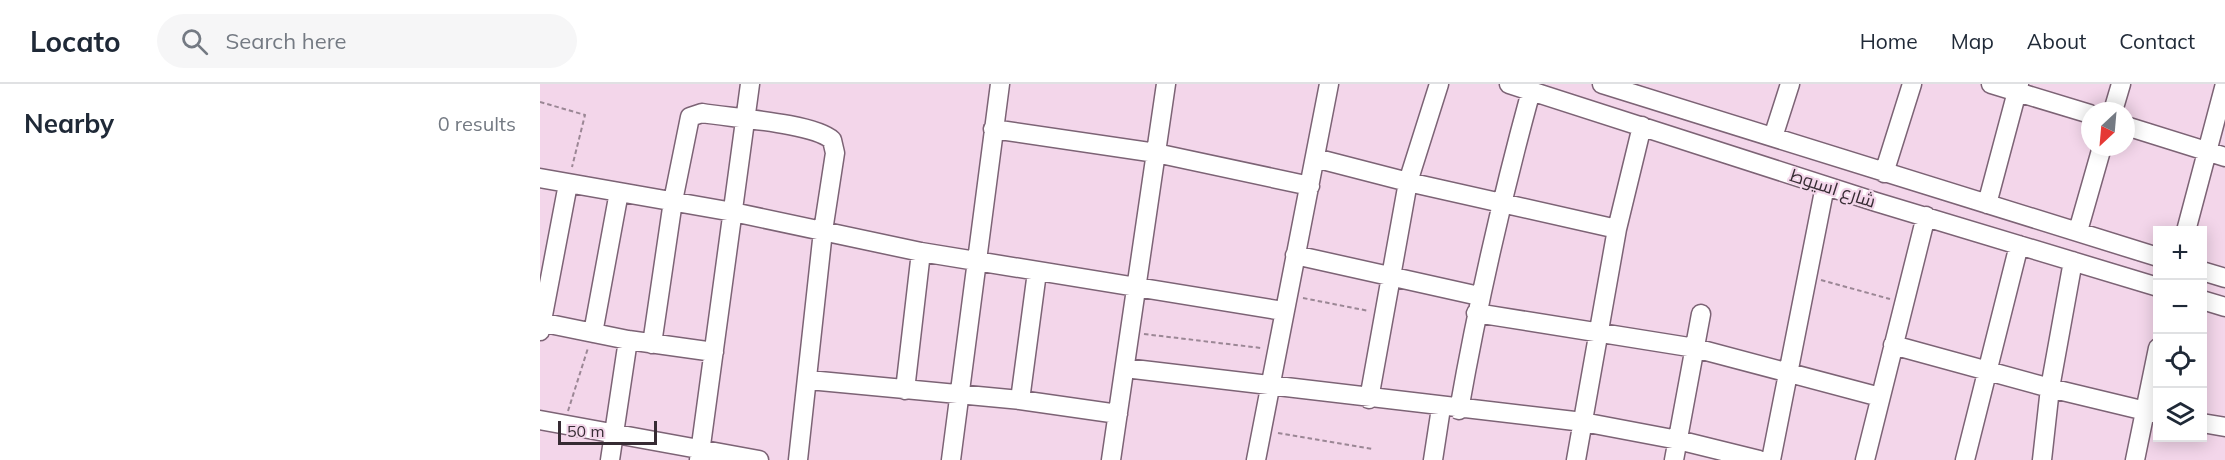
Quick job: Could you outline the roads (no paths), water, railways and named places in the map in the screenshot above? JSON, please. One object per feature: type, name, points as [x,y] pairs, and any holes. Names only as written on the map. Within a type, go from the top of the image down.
[{"type":"street","points":[[700,455],[750,84]]},
{"type":"street","points":[[951,460],[975,261],[1000,84]]},
{"type":"street","points":[[1111,460],[1166,84]]},
{"type":"street","points":[[1256,460],[1329,84]]},
{"type":"street","points":[[1368,399],[1408,182],[1439,84]]},
{"type":"street","name":"شارع اسيوط","points":[[1509,84],[1825,186],[2153,286]]},
{"type":"street","name":"شارع اسيوط","points":[[1602,84],[1653,92],[1719,120],[2153,256]]},
{"type":"street","points":[[1773,137],[1790,84]]},
{"type":"street","points":[[1884,173],[1912,84]]},
{"type":"street","points":[[1991,84],[2018,88],[2081,111]]},
{"type":"street","points":[[2116,102],[2121,84]]},
{"type":"street","points":[[2187,226],[2225,84]]},
{"type":"street","points":[[1987,204],[2018,88]]},
{"type":"street","points":[[1433,460],[1450,409],[1478,304],[1500,202],[1531,91]]},
{"type":"street","points":[[652,344],[673,201],[690,117],[697,113],[806,128],[826,135],[832,140],[834,153],[823,231],[798,460]]},
{"type":"street","points":[[1713,149],[1719,120]]},
{"type":"street","points":[[1576,460],[1617,228],[1642,126]]},
{"type":"street","points":[[993,129],[1156,153],[1310,186]]},
{"type":"street","points":[[2135,129],[2225,157]]},
{"type":"street","points":[[2078,231],[2099,156]]},
{"type":"street","points":[[1316,158],[1408,182],[1617,228]]},
{"type":"street","points":[[540,178],[733,212],[921,252],[1037,272],[1285,303]]},
{"type":"street","points":[[568,184],[541,325],[714,352]]},
{"type":"street","points":[[1771,460],[1825,186]]},
{"type":"street","points":[[593,333],[619,192]]},
{"type":"street","points":[[1867,460],[1880,397],[1926,216]]},
{"type":"street","points":[[1965,460],[2019,245]]},
{"type":"street","points":[[905,390],[921,252]]},
{"type":"street","points":[[1295,255],[1390,276],[1478,304],[1599,332],[1695,348],[1880,397]]},
{"type":"street","points":[[2042,460],[2050,388],[2073,261]]},
{"type":"street","points":[[1020,400],[1037,272]]},
{"type":"street","points":[[2207,273],[2225,278]]},
{"type":"street","points":[[2207,302],[2225,307]]},
{"type":"street","points":[[1674,460],[1701,314]]},
{"type":"street","points":[[610,460],[628,340]]},
{"type":"street","points":[[1893,345],[2050,388],[2150,412]]},
{"type":"street","points":[[1125,369],[1450,409],[1583,422],[1678,440],[1759,460]]},
{"type":"street","points":[[808,380],[1020,400],[1118,414]]},
{"type":"street","points":[[2135,460],[2150,412],[2153,385]]},
{"type":"street","points":[[540,420],[700,455],[759,460]]},
{"type":"street","points":[[2207,424],[2225,427]]}]
